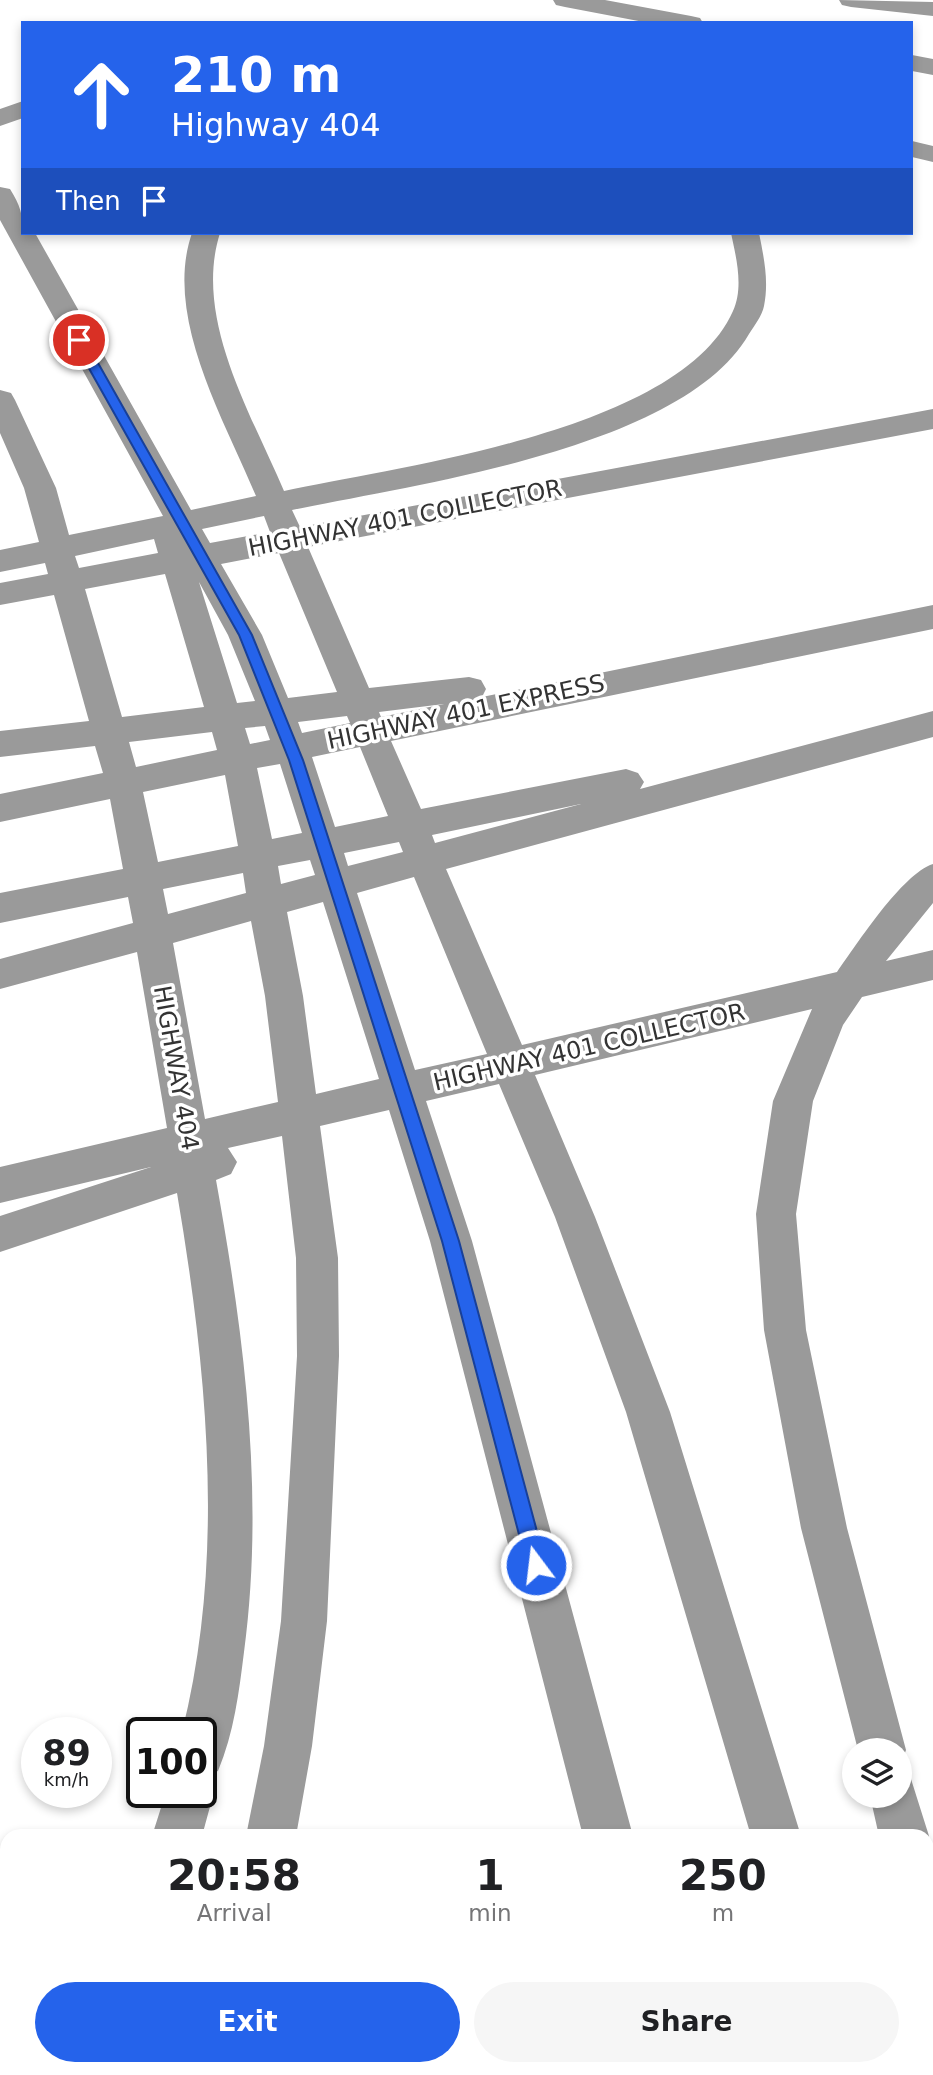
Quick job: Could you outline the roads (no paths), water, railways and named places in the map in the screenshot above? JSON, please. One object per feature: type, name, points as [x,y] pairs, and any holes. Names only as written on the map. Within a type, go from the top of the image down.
[{"type":"highway","points":[[565,0],[680,21]]},
{"type":"highway","points":[[851,0],[933,9]]},
{"type":"highway","points":[[913,63],[933,67]]},
{"type":"highway","points":[[913,85],[933,88]]},
{"type":"highway","points":[[0,118],[21,110]]},
{"type":"highway","points":[[913,149],[933,155]]},
{"type":"highway","points":[[0,195],[21,233]]},
{"type":"highway","points":[[22,235],[245,635],[296,760],[451,1241],[606,1829]]},
{"type":"highway","points":[[206,235],[196,274],[200,315],[211,354],[575,1217],[648,1412],[774,1829]]},
{"type":"highway","points":[[0,561],[489,458],[607,423],[649,405],[687,382],[727,345],[749,309],[753,270],[745,235]]},
{"type":"highway","name":"HIGHWAY 404","points":[[0,400],[40,488],[132,814],[213,1281],[228,1432],[231,1514],[227,1607],[210,1717]]},
{"type":"highway","name":"HIGHWAY 401 COLLECTOR","points":[[0,594],[933,419]]},
{"type":"highway","points":[[146,460],[243,778],[284,996],[317,1258],[318,1356],[304,1621],[288,1746],[272,1829]]},
{"type":"highway","name":"HIGHWAY 401 EXPRESS","points":[[0,808],[933,617]]},
{"type":"highway","points":[[0,744],[728,658]]},
{"type":"highway","points":[[0,908],[933,722]]},
{"type":"highway","points":[[0,974],[933,722]]},
{"type":"highway","points":[[879,1738],[821,1515],[785,1330],[776,1214],[793,1101],[827,1018],[881,938],[933,878]]},
{"type":"highway","name":"HIGHWAY 401 COLLECTOR","points":[[0,1185],[933,965]]},
{"type":"highway","points":[[0,1234],[43,1222],[471,1075]]},
{"type":"highway","points":[[179,1829],[185,1808]]},
{"type":"highway","points":[[897,1808],[902,1829]]}]
